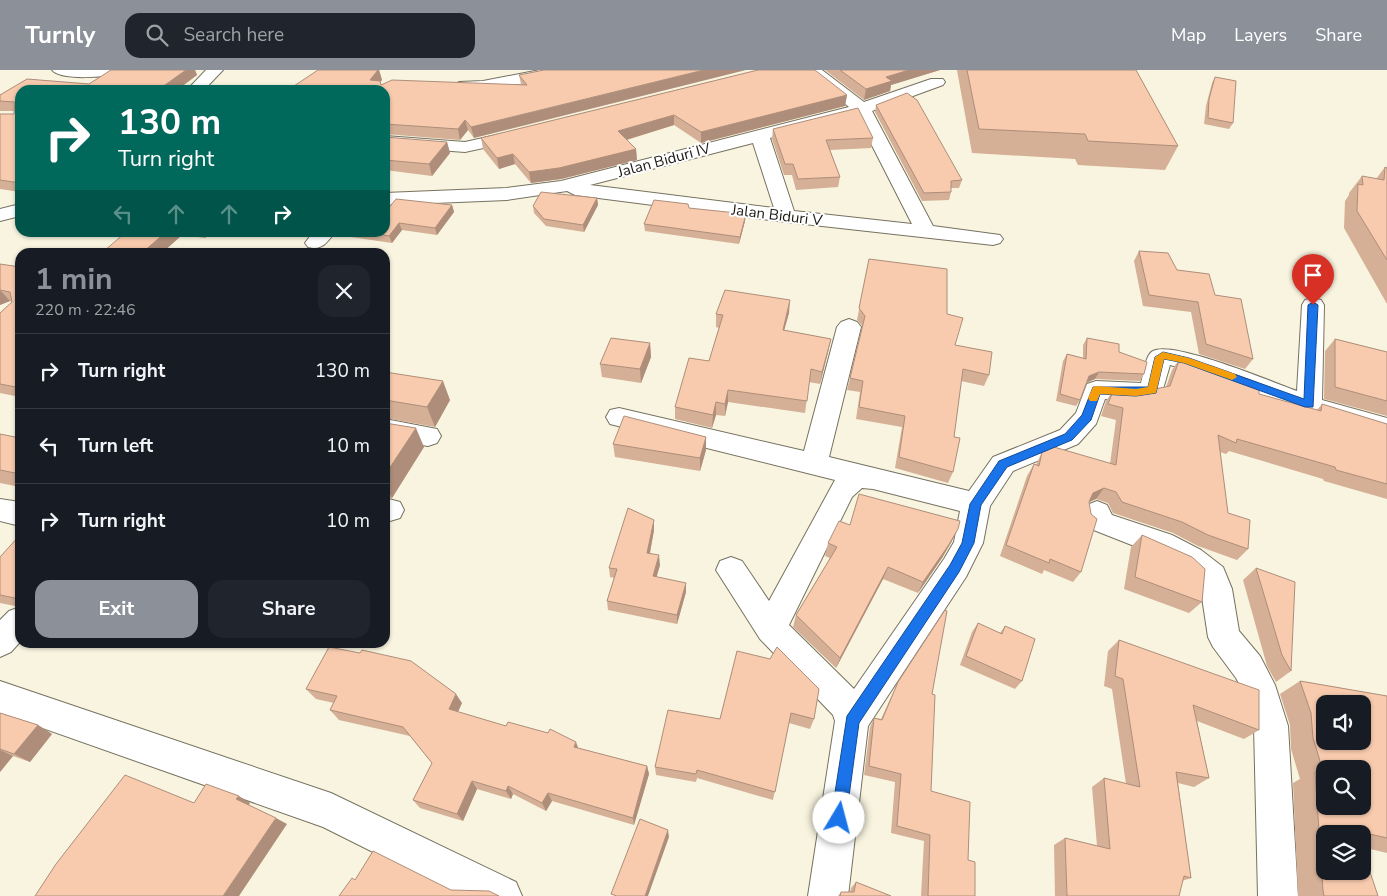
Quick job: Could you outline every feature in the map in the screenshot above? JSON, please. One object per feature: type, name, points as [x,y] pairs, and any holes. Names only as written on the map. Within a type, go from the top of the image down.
[{"type":"street","points":[[60,70],[104,73],[116,70]]},
{"type":"street","points":[[200,85],[215,70]]},
{"type":"street","points":[[445,86],[483,86],[564,70]]},
{"type":"street","points":[[812,70],[862,109],[926,232]]},
{"type":"street","name":"Jalan Biduri IV","points":[[390,199],[506,194],[561,187],[862,109],[937,82]]},
{"type":"street","points":[[390,141],[465,147],[537,130]]},
{"type":"street","points":[[760,135],[786,216]]},
{"type":"street","name":"Jalan Biduri V","points":[[561,187],[786,216],[993,239]]},
{"type":"street","points":[[0,215],[15,211]]},
{"type":"street","points":[[1309,405],[1313,305]]},
{"type":"street","points":[[814,463],[850,327]]},
{"type":"street","points":[[852,721],[955,568],[968,543],[976,504],[1003,464],[1069,437],[1087,417],[1096,390],[1136,392],[1152,390],[1160,357],[1163,356],[1186,360],[1309,405],[1387,428]]},
{"type":"street","points":[[619,417],[976,504]]},
{"type":"street","points":[[390,430],[428,436]]},
{"type":"street","points":[[772,629],[842,490],[849,482],[863,476]]},
{"type":"street","points":[[0,510],[15,513]]},
{"type":"street","points":[[1097,513],[1096,519],[1102,523],[1162,544],[1191,559],[1212,576],[1217,589],[1224,637],[1248,667],[1263,696],[1271,726],[1278,896]]},
{"type":"street","points":[[731,570],[772,629],[848,706],[852,721],[828,896]]},
{"type":"street","points":[[0,642],[15,626]]},
{"type":"street","points":[[0,697],[331,811],[502,896]]},
{"type":"building","points":[[111,70],[186,70],[165,85],[17,85],[27,79],[89,84]]},
{"type":"building","points":[[318,70],[378,70],[370,80],[380,81],[381,85],[296,85]]},
{"type":"building","points":[[544,70],[704,70],[471,127],[465,120],[458,129],[390,124],[390,85],[381,85],[392,80],[527,85],[519,75]]},
{"type":"building","points":[[758,70],[815,70],[847,95],[701,132],[674,115],[618,131],[636,149],[559,168],[529,172],[513,154],[497,158],[481,138]]},
{"type":"building","points":[[840,70],[909,70],[886,77],[892,81],[866,89]]},
{"type":"building","points":[[967,70],[1136,70],[1178,146],[1088,141],[1085,134],[979,129]]},
{"type":"building","points":[[1215,77],[1236,81],[1233,123],[1208,118],[1209,99]]},
{"type":"building","points":[[15,86],[15,102],[0,101],[0,95]]},
{"type":"building","points":[[907,93],[917,100],[962,180],[951,181],[951,192],[924,193],[876,105]]},
{"type":"building","points":[[15,102],[15,182],[0,180],[0,114],[14,114]]},
{"type":"building","points":[[858,108],[873,138],[826,140],[840,177],[798,179],[793,164],[785,164],[773,129]]},
{"type":"building","points":[[390,137],[447,142],[429,164],[390,160]]},
{"type":"building","points":[[1385,167],[1387,168],[1387,260],[1357,211],[1358,184],[1363,185],[1362,176],[1384,180]]},
{"type":"building","points":[[541,192],[597,198],[583,225],[544,219],[533,206]]},
{"type":"building","points":[[396,199],[452,205],[435,228],[399,223],[390,235],[390,206]]},
{"type":"building","points":[[654,200],[688,204],[689,208],[746,214],[740,237],[644,224]]},
{"type":"building","points":[[120,237],[160,237],[148,248],[108,248]]},
{"type":"building","points":[[1139,251],[1168,253],[1177,270],[1209,274],[1215,295],[1241,299],[1253,359],[1206,344],[1198,302],[1149,295]]},
{"type":"building","points":[[869,259],[947,269],[947,314],[963,318],[955,345],[992,352],[989,375],[963,369],[954,437],[960,438],[953,472],[899,457],[905,416],[859,407],[863,381],[850,378],[865,316],[859,308]]},
{"type":"building","points":[[0,264],[15,266],[15,387],[0,384],[0,313],[12,302],[10,292],[0,290]]},
{"type":"building","points":[[725,290],[790,300],[783,330],[831,339],[822,372],[811,369],[807,401],[728,390],[725,404],[716,402],[713,415],[675,407],[689,358],[709,361],[723,315],[716,314]]},
{"type":"building","points":[[611,338],[650,343],[640,369],[600,364]]},
{"type":"building","points":[[1087,338],[1119,344],[1119,352],[1147,362],[1144,374],[1099,372],[1089,376],[1080,400],[1060,394],[1067,354],[1086,359]]},
{"type":"building","points":[[1335,339],[1387,352],[1387,401],[1335,387]]},
{"type":"building","points":[[1180,358],[1212,366],[1259,383],[1259,394],[1321,411],[1322,404],[1387,424],[1387,484],[1237,439],[1236,443],[1218,435],[1228,513],[1250,520],[1248,549],[1208,535],[1182,522],[1122,502],[1116,492],[1104,488],[1093,493],[1089,502],[1091,514],[1097,519],[1081,572],[1050,559],[1049,563],[1006,545],[1034,464],[1039,466],[1042,452],[1054,447],[1116,465],[1123,408],[1108,404],[1114,389],[1145,391],[1170,386]]},
{"type":"building","points":[[390,373],[443,381],[427,407],[390,401]]},
{"type":"building","points":[[624,416],[706,437],[700,458],[613,444]]},
{"type":"building","points":[[390,424],[416,428],[390,467]]},
{"type":"building","points":[[0,434],[15,437],[15,473],[0,470]]},
{"type":"building","points":[[859,494],[960,521],[958,529],[948,546],[923,582],[888,567],[840,658],[796,615],[837,547],[828,543],[839,521],[850,525]]},
{"type":"building","points":[[628,508],[654,520],[647,553],[659,555],[653,576],[686,583],[677,615],[607,601],[617,569],[609,568]]},
{"type":"building","points":[[1142,535],[1192,557],[1205,569],[1202,602],[1135,577]]},
{"type":"building","points":[[15,540],[15,598],[0,595],[0,557]]},
{"type":"building","points":[[1256,568],[1295,582],[1291,671],[1282,655]]},
{"type":"building","points":[[945,610],[947,611],[932,694],[935,695],[931,791],[970,802],[968,860],[975,862],[975,896],[928,896],[930,835],[897,826],[901,774],[869,766],[874,718],[882,720],[898,682]]},
{"type":"building","points":[[978,623],[1002,634],[1005,626],[1035,639],[1022,681],[966,656]]},
{"type":"building","points":[[1119,640],[1259,690],[1259,730],[1193,705],[1209,778],[1176,772],[1191,878],[1184,876],[1179,896],[1067,896],[1065,838],[1110,849],[1104,778],[1140,787],[1123,679],[1115,676]]},
{"type":"building","points":[[777,647],[819,689],[814,719],[791,713],[775,792],[697,770],[696,774],[655,767],[668,710],[720,719],[737,651],[770,659]]},
{"type":"building","points":[[328,648],[360,653],[362,650],[411,661],[456,694],[449,709],[506,726],[508,722],[548,733],[550,729],[576,742],[574,747],[647,766],[633,818],[548,793],[542,803],[508,786],[506,791],[472,781],[457,814],[413,800],[432,763],[403,727],[330,710],[337,696],[306,689]]},
{"type":"building","points":[[1300,681],[1387,696],[1387,838],[1371,834],[1371,825],[1319,825],[1318,815],[1371,815],[1371,760],[1320,760],[1317,750],[1371,750],[1371,695],[1316,695],[1316,748],[1313,738],[1311,713]]},
{"type":"building","points":[[0,713],[38,725],[14,754],[0,749]]},
{"type":"building","points":[[125,775],[194,803],[206,784],[239,796],[236,799],[276,818],[223,896],[35,896],[56,864]]},
{"type":"building","points":[[640,819],[668,830],[645,896],[617,896],[611,894]]},
{"type":"building","points":[[373,851],[451,890],[489,891],[499,896],[339,896],[352,878],[355,880]]},
{"type":"building","points":[[1371,875],[1378,896],[1324,896],[1322,880],[1371,880]]},
{"type":"building","points":[[856,882],[891,896],[840,896],[841,892],[854,892]]},
{"type":"slow traffic","points":[[1094,398],[1096,390],[1136,392],[1152,390],[1159,368],[1160,357],[1163,356],[1186,360],[1232,377]]},
{"type":"route","points":[[839,818],[852,721],[955,568],[968,543],[976,504],[1003,464],[1069,437],[1087,417],[1096,390],[1136,392],[1152,390],[1159,368],[1160,357],[1163,356],[1186,360],[1309,405],[1313,305]]}]
